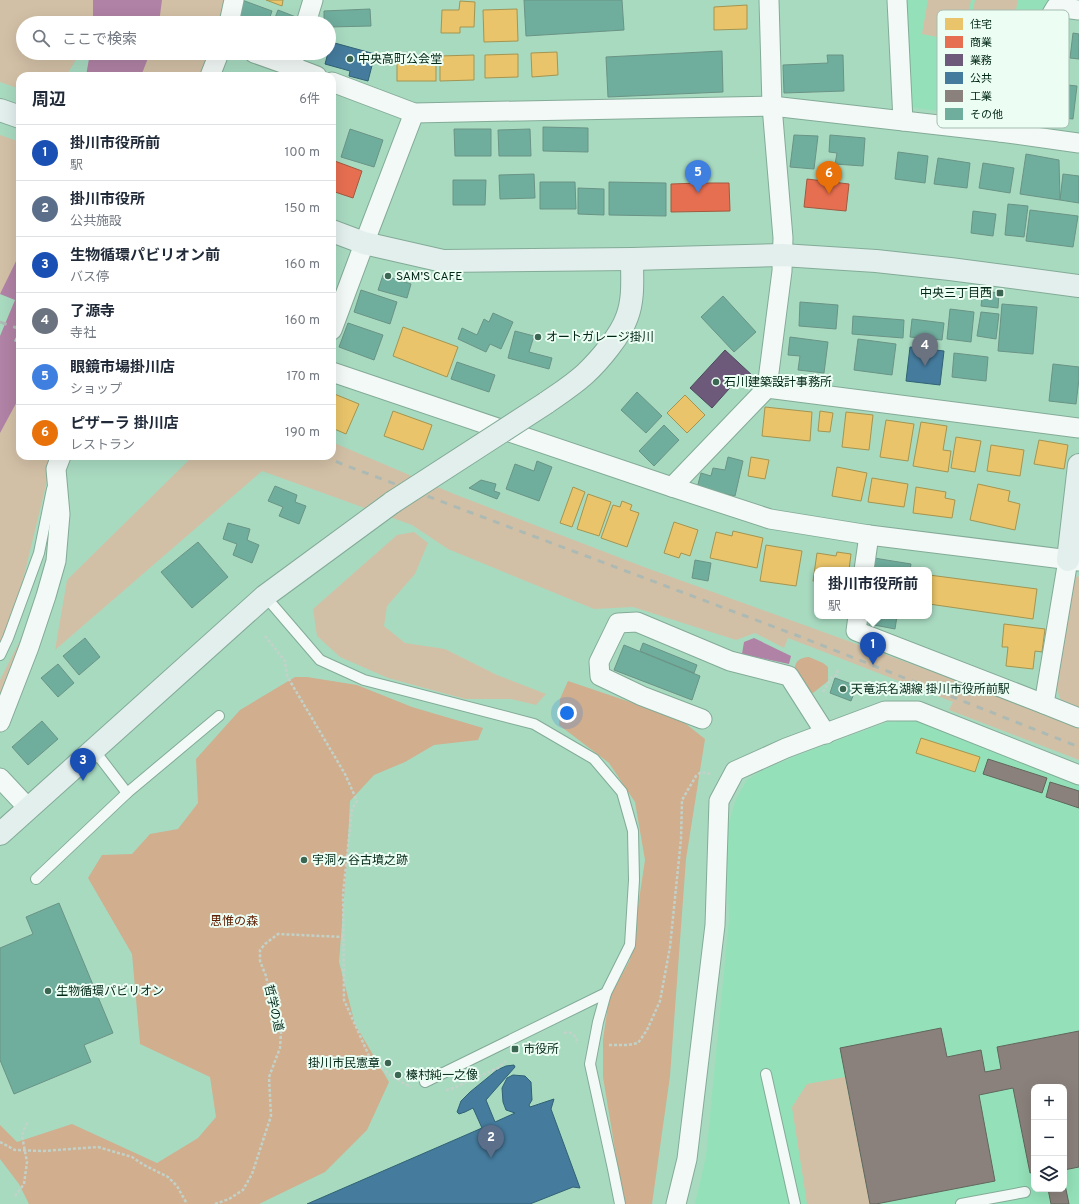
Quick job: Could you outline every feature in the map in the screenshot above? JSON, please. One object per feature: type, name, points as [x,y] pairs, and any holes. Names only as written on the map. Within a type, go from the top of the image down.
[{"type":"street","points":[[231,16],[234,0]]},
{"type":"street","points":[[308,16],[313,0]]},
{"type":"street","points":[[672,487],[767,388],[782,271],[783,238],[772,106],[769,0]]},
{"type":"street","points":[[897,0],[903,120]]},
{"type":"street","points":[[1056,3],[1079,10]]},
{"type":"street","points":[[212,72],[217,60]]},
{"type":"street","points":[[293,60],[311,72]]},
{"type":"street","points":[[336,84],[414,113],[772,106],[937,124]]},
{"type":"street","points":[[0,110],[16,116]]},
{"type":"street","points":[[336,319],[414,113]]},
{"type":"street","points":[[968,128],[1079,142]]},
{"type":"street","points":[[1000,132],[1001,128]]},
{"type":"street","points":[[336,232],[364,243],[443,261],[632,259],[782,254],[876,261],[1079,286]]},
{"type":"street","points":[[0,834],[265,596],[393,502],[546,403],[586,374],[607,350],[619,333],[627,317],[632,295],[632,259]]},
{"type":"street","points":[[336,373],[770,519],[869,535],[1073,560]]},
{"type":"street","points":[[767,388],[1079,428]]},
{"type":"street","points":[[0,722],[41,610],[56,560],[60,514],[59,463]]},
{"type":"street","points":[[1044,704],[1073,560],[1079,466]]},
{"type":"street","points":[[864,567],[869,535]]},
{"type":"street","points":[[858,619],[856,631],[1079,718]]},
{"type":"street","points":[[702,719],[642,696],[600,676],[599,662],[618,623],[637,622],[730,661],[789,676],[826,734]]},
{"type":"street","points":[[676,1204],[687,1159],[715,925],[719,801],[736,771],[786,748],[884,711],[918,711],[1079,775]]},
{"type":"street","points":[[0,778],[29,808]]},
{"type":"lane","points":[[0,655],[8,638],[39,553],[59,463]]},
{"type":"lane","points":[[265,596],[320,660],[364,680],[534,724],[594,759],[622,792],[633,831],[634,880],[630,945],[606,993],[598,1022],[590,1064],[614,1169],[620,1204]]},
{"type":"lane","points":[[36,879],[127,793],[219,716]]},
{"type":"lane","points":[[94,750],[127,793]]},
{"type":"lane","points":[[425,1082],[606,993]]},
{"type":"lane","points":[[766,1074],[795,1204]]},
{"type":"lane","points":[[961,1204],[1025,1192]]},
{"type":"path","points":[[266,636],[285,661],[287,676],[345,774],[357,801],[352,808],[343,894],[344,1000],[370,1058],[392,1077],[415,1090]]},
{"type":"path","points":[[821,696],[832,677],[837,675],[838,668]]},
{"type":"path","points":[[577,1040],[628,1046],[638,1043],[647,1030],[660,1001],[670,947],[681,839],[682,800],[696,776],[701,772],[717,776]]},
{"type":"path","name":"哲学の道","points":[[215,1204],[229,1199],[243,1190],[252,1174],[271,1116],[269,1076],[280,1048],[281,1033],[274,1016],[266,976],[260,961],[260,950],[278,934],[343,937]]},
{"type":"path","points":[[561,1034],[568,1032],[574,1034],[577,1040],[577,1046]]},
{"type":"path","points":[[443,1090],[451,1089],[498,1068],[507,1060]]},
{"type":"path","points":[[15,1196],[24,1184],[27,1162],[22,1136],[28,1122]]},
{"type":"path","points":[[0,1142],[15,1150],[43,1151],[98,1147],[132,1157],[168,1177],[177,1186],[187,1204]]},
{"type":"shaded area","points":[[0,0],[93,0],[93,16],[16,16],[16,60],[76,60],[68,72],[16,72],[16,88],[0,82]]},
{"type":"shaded area","points":[[93,0],[162,0],[160,16],[93,16]]},
{"type":"shaded area","points":[[160,0],[225,0],[222,16],[157,16]]},
{"type":"shaded area","points":[[905,0],[1072,0],[1066,10],[937,10],[937,111],[909,107]]},
{"type":"shaded area","points":[[928,0],[971,0],[969,10],[937,10],[937,37],[922,34]]},
{"type":"shaded area","points":[[975,0],[1018,0],[1016,10],[973,10]]},
{"type":"shaded area","points":[[89,60],[147,60],[143,72],[87,72]]},
{"type":"shaded area","points":[[146,60],[209,60],[205,72],[142,72]]},
{"type":"shaded area","points":[[0,135],[16,141],[16,262],[0,295]]},
{"type":"shaded area","points":[[16,261],[16,337],[14,341],[16,342],[16,403],[0,433],[0,336],[15,300],[0,294]]},
{"type":"shaded area","points":[[16,400],[16,460],[52,460],[21,588],[0,652],[0,424]]},
{"type":"shaded area","points":[[336,444],[454,494],[644,567],[1008,699],[1079,728],[1079,760],[949,710],[953,702],[788,638],[784,648],[755,633],[736,640],[633,607],[594,609],[448,549],[412,525],[262,471],[55,650],[67,580],[189,460],[336,460]]},
{"type":"shaded area","points":[[414,532],[428,543],[415,574],[387,606],[384,626],[405,643],[445,649],[497,675],[546,694],[536,705],[511,699],[465,699],[388,678],[340,657],[317,636],[313,609],[397,535]]},
{"type":"shaded area","points":[[1079,576],[1079,708],[1061,700],[1057,690],[1071,580]]},
{"type":"shaded area","points":[[30,621],[0,702],[0,680]]},
{"type":"shaded area","points":[[754,638],[791,656],[789,664],[742,654],[744,642]]},
{"type":"shaded area","points":[[918,720],[1079,786],[1079,1204],[695,1204],[706,1156],[729,920],[726,832],[736,799],[747,780],[765,769],[806,752],[888,722]]},
{"type":"shaded area","points":[[845,1077],[870,1204],[807,1204],[792,1107],[807,1084]]},
{"type":"green space","points":[[809,657],[823,663],[828,667],[828,681],[813,693],[795,681],[795,668],[797,662],[800,659]]},
{"type":"green space","name":"思惟の森","points":[[295,677],[307,677],[357,685],[412,707],[483,728],[478,740],[434,745],[405,762],[374,775],[350,801],[339,962],[355,1024],[389,1082],[367,1130],[325,1172],[259,1204],[29,1204],[19,1184],[0,1159],[0,1125],[17,1142],[72,1124],[157,1163],[198,1138],[216,1117],[210,1077],[140,1044],[132,954],[88,878],[102,855],[132,854],[150,834],[178,829],[198,803],[196,759],[240,710]]},
{"type":"green space","points":[[568,681],[676,716],[705,739],[686,859],[670,1076],[652,1204],[624,1204],[603,1077],[603,1040],[609,998],[630,960],[645,860],[635,802],[609,763],[559,725],[560,699]]},
{"type":"building: 住宅","points":[[266,0],[283,0],[282,6]]},
{"type":"building: 住宅","points":[[460,1],[475,2],[474,27],[460,27],[460,33],[441,33],[442,10],[459,10]]},
{"type":"building: 住宅","points":[[747,5],[747,29],[714,30],[714,7]]},
{"type":"building: 住宅","points":[[517,9],[518,41],[484,42],[483,10]]},
{"type":"building: 住宅","points":[[557,52],[558,75],[532,77],[531,53]]},
{"type":"building: 住宅","points":[[518,54],[518,77],[485,78],[485,55]]},
{"type":"building: 住宅","points":[[474,55],[474,80],[440,81],[440,56]]},
{"type":"building: 住宅","points":[[397,57],[436,57],[436,81],[397,81]]},
{"type":"building: 住宅","points":[[403,327],[458,347],[447,377],[393,356]]},
{"type":"building: 住宅","points":[[336,395],[359,404],[346,434],[336,430]]},
{"type":"building: 住宅","points":[[685,395],[705,415],[687,433],[667,413]]},
{"type":"building: 住宅","points":[[765,407],[812,412],[810,441],[762,436]]},
{"type":"building: 住宅","points":[[393,411],[432,425],[423,450],[384,436]]},
{"type":"building: 住宅","points":[[820,411],[833,413],[830,432],[818,431]]},
{"type":"building: 住宅","points":[[846,412],[873,415],[869,450],[842,447]]},
{"type":"building: 住宅","points":[[886,420],[914,424],[908,461],[880,457]]},
{"type":"building: 住宅","points":[[921,422],[947,426],[943,450],[951,451],[948,472],[913,466]]},
{"type":"building: 住宅","points":[[956,437],[981,441],[975,472],[951,468]]},
{"type":"building: 住宅","points":[[1039,440],[1068,445],[1064,469],[1034,464]]},
{"type":"building: 住宅","points":[[991,445],[1024,450],[1020,476],[987,471]]},
{"type":"building: 住宅","points":[[751,457],[769,460],[765,479],[748,476]]},
{"type":"building: 住宅","points":[[837,467],[867,473],[861,501],[832,496]]},
{"type":"building: 住宅","points":[[872,478],[908,484],[904,507],[868,502]]},
{"type":"building: 住宅","points":[[978,484],[1010,491],[1008,501],[1020,504],[1015,530],[970,520]]},
{"type":"building: 住宅","points":[[573,487],[585,492],[572,527],[560,523]]},
{"type":"building: 住宅","points":[[916,487],[946,492],[945,498],[955,500],[952,518],[913,513]]},
{"type":"building: 住宅","points":[[588,494],[611,502],[599,536],[577,529]]},
{"type":"building: 住宅","points":[[622,501],[632,505],[630,510],[639,513],[627,547],[601,538],[613,505],[620,507]]},
{"type":"building: 住宅","points":[[674,522],[698,530],[690,556],[681,553],[679,558],[664,553]]},
{"type":"building: 住宅","points":[[733,531],[763,538],[757,568],[710,558],[716,532],[732,536]]},
{"type":"building: 住宅","points":[[766,545],[802,551],[796,586],[760,581]]},
{"type":"building: 住宅","points":[[837,552],[851,554],[849,567],[815,567],[817,553],[836,556]]},
{"type":"building: 住宅","points":[[932,575],[1037,589],[1033,619],[932,604]]},
{"type":"building: 住宅","points":[[1004,624],[1045,629],[1042,652],[1035,651],[1033,669],[1006,666],[1008,647],[1002,647]]},
{"type":"building: 住宅","points":[[921,738],[980,757],[975,772],[916,753]]},
{"type":"building: 商業","points":[[336,161],[362,171],[353,198],[336,192]]},
{"type":"building: 商業","points":[[807,179],[849,184],[846,211],[804,207]]},
{"type":"building: 商業","points":[[729,183],[730,211],[671,212],[671,184]]},
{"type":"building: 業務","points":[[725,350],[754,377],[745,388],[737,380],[712,408],[690,388]]},
{"type":"building: 公共","name":"中央高町公会堂","points":[[336,43],[375,54],[368,81],[349,76],[350,71],[325,64],[326,60],[336,60]]},
{"type":"building: 公共","points":[[910,347],[944,351],[940,385],[906,381]]},
{"type":"building: 公共","points":[[514,1065],[515,1067],[486,1100],[495,1122],[515,1113],[506,1110],[503,1102],[502,1088],[507,1078],[513,1075],[525,1076],[531,1082],[532,1100],[529,1105],[530,1107],[554,1099],[551,1109],[580,1188],[573,1187],[530,1204],[307,1204],[482,1128],[473,1108],[459,1114],[457,1112],[461,1101],[497,1070],[506,1066]]},
{"type":"building: 工業","points":[[988,759],[1047,778],[1042,793],[983,774]]},
{"type":"building: 工業","points":[[1050,782],[1079,791],[1079,808],[1046,797]]},
{"type":"building: 工業","points":[[941,1028],[947,1057],[981,1050],[985,1072],[1001,1069],[997,1047],[1079,1031],[1079,1167],[1067,1169],[1067,1084],[1031,1084],[1031,1173],[1013,1088],[979,1095],[995,1181],[870,1204],[840,1048]]},
{"type":"building: 工業","points":[[1049,1192],[1066,1192],[1069,1204],[1051,1204]]},
{"type":"building: その他","points":[[242,0],[272,11],[270,16],[237,16]]},
{"type":"building: その他","points":[[524,0],[622,0],[624,30],[526,36]]},
{"type":"building: その他","points":[[370,9],[371,26],[336,27],[336,16],[324,16],[324,11]]},
{"type":"building: その他","points":[[278,10],[293,16],[276,16]]},
{"type":"building: その他","points":[[1073,33],[1079,34],[1079,59],[1070,58]]},
{"type":"building: その他","points":[[722,51],[723,92],[608,97],[606,57]]},
{"type":"building: その他","points":[[827,55],[843,55],[844,91],[784,93],[783,65],[828,63]]},
{"type":"building: その他","points":[[1069,85],[1077,86],[1073,119],[1069,119]]},
{"type":"building: その他","points":[[543,127],[588,128],[588,152],[543,151]]},
{"type":"building: その他","points":[[350,129],[383,140],[374,167],[341,157]]},
{"type":"building: その他","points":[[454,129],[491,129],[491,156],[455,156]]},
{"type":"building: その他","points":[[530,129],[531,156],[499,156],[498,130]]},
{"type":"building: その他","points":[[794,135],[818,136],[814,169],[790,167]]},
{"type":"building: その他","points":[[830,135],[865,138],[863,166],[835,164],[837,153],[829,152]]},
{"type":"building: その他","points":[[898,152],[928,156],[925,183],[895,179]]},
{"type":"building: その他","points":[[1026,154],[1059,160],[1060,200],[1020,194]]},
{"type":"building: その他","points":[[938,158],[970,163],[967,188],[934,184]]},
{"type":"building: その他","points":[[983,163],[1014,168],[1010,193],[979,188]]},
{"type":"building: その他","points":[[534,174],[535,198],[500,199],[499,175]]},
{"type":"building: その他","points":[[1063,174],[1079,176],[1079,203],[1060,200]]},
{"type":"building: その他","points":[[453,180],[486,180],[485,205],[453,205]]},
{"type":"building: その他","points":[[540,182],[575,182],[576,209],[540,209]]},
{"type":"building: その他","points":[[609,182],[666,183],[666,216],[609,215]]},
{"type":"building: その他","points":[[578,188],[604,189],[604,215],[578,214]]},
{"type":"building: その他","points":[[1008,204],[1028,206],[1024,237],[1005,235]]},
{"type":"building: その他","points":[[1030,210],[1078,216],[1073,247],[1026,241]]},
{"type":"building: その他","points":[[973,211],[996,214],[993,236],[971,233]]},
{"type":"building: その他","points":[[383,275],[411,284],[407,298],[378,290]]},
{"type":"building: その他","points":[[361,290],[397,302],[390,324],[354,312]]},
{"type":"building: その他","points":[[983,291],[999,293],[998,308],[981,306]]},
{"type":"building: その他","points":[[723,296],[756,332],[734,352],[701,317]]},
{"type":"building: その他","points":[[800,302],[838,305],[836,329],[799,326]]},
{"type":"building: その他","points":[[1002,304],[1037,307],[1033,354],[998,351]]},
{"type":"building: その他","points":[[950,309],[974,312],[971,342],[947,339]]},
{"type":"building: その他","points":[[981,312],[999,314],[996,339],[977,336]]},
{"type":"building: その他","points":[[493,313],[513,322],[501,349],[490,344],[486,352],[458,339],[462,328],[477,335],[484,319],[489,322]]},
{"type":"building: その他","points":[[853,316],[904,320],[903,338],[852,334]]},
{"type":"building: その他","points":[[912,319],[944,323],[942,340],[910,337]]},
{"type":"building: その他","points":[[348,323],[383,335],[374,360],[339,347]]},
{"type":"building: その他","points":[[515,331],[534,336],[529,352],[552,358],[549,369],[508,358]]},
{"type":"building: その他","points":[[790,337],[828,342],[824,373],[798,370],[800,356],[788,355]]},
{"type":"building: その他","points":[[858,339],[896,344],[892,375],[854,370]]},
{"type":"building: その他","points":[[954,353],[988,357],[986,381],[952,377]]},
{"type":"building: その他","points":[[457,362],[495,375],[489,392],[451,379]]},
{"type":"building: その他","points":[[1053,364],[1079,367],[1076,404],[1049,401]]},
{"type":"building: その他","points":[[637,392],[662,416],[646,433],[621,410]]},
{"type":"building: その他","points":[[664,425],[679,440],[654,466],[639,451]]},
{"type":"building: その他","points":[[728,457],[743,461],[735,496],[697,488],[701,473],[711,476],[713,468],[725,470]]},
{"type":"building: その他","points":[[537,461],[552,467],[539,501],[506,489],[515,464],[534,471]]},
{"type":"building: その他","points":[[481,480],[496,484],[494,491],[500,493],[497,499],[469,488]]},
{"type":"building: その他","points":[[275,486],[297,495],[295,502],[306,506],[299,524],[279,516],[283,507],[268,501]]},
{"type":"building: その他","points":[[228,523],[250,529],[247,540],[259,545],[252,563],[233,555],[237,544],[223,539]]},
{"type":"building: その他","points":[[198,542],[228,577],[192,608],[161,572]]},
{"type":"building: その他","points":[[874,558],[911,564],[910,567],[872,567]]},
{"type":"building: その他","points":[[695,560],[711,563],[708,581],[692,578]]},
{"type":"building: その他","points":[[870,619],[897,619],[895,629],[869,624]]},
{"type":"building: その他","points":[[85,638],[100,657],[79,675],[63,656]]},
{"type":"building: その他","points":[[643,643],[697,665],[694,673],[640,651]]},
{"type":"building: その他","points":[[624,645],[700,676],[692,700],[614,670]]},
{"type":"building: その他","points":[[58,664],[74,683],[58,697],[41,678]]},
{"type":"building: その他","name":"天竜浜名湖線 掛川市役所前駅","points":[[835,678],[857,686],[851,701],[830,693]]},
{"type":"building: その他","points":[[42,721],[58,739],[28,765],[12,747]]},
{"type":"building: その他","name":"生物循環パビリオン","points":[[59,903],[113,1033],[84,1045],[91,1062],[14,1094],[0,1060],[0,948],[33,934],[26,917]]},
{"type":"railway","points":[[0,322],[16,328]]},
{"type":"railway","points":[[332,460],[801,637],[1079,747]]},
{"type":"place","name":"中央高町公会堂","points":[[350,59]]},
{"type":"place","name":"眼鏡市場掛川店","points":[[698,193]]},
{"type":"place","name":"ピザーラ 掛川店","points":[[829,194]]},
{"type":"place","name":"SAM'S CAFE","points":[[388,276]]},
{"type":"place","name":"中央三丁目西","points":[[1000,293]]},
{"type":"place","name":"オートガレージ掛川","points":[[538,337]]},
{"type":"place","name":"了源寺","points":[[925,366]]},
{"type":"place","name":"石川建築設計事務所","points":[[716,382]]},
{"type":"place","name":"掛川市役所前","points":[[873,665]]},
{"type":"place","name":"天竜浜名湖線 掛川市役所前駅","points":[[843,689]]},
{"type":"place","name":"生物循環パビリオン前","points":[[83,781]]},
{"type":"place","name":"宇洞ヶ谷古墳之跡","points":[[304,860]]},
{"type":"place","name":"生物循環パビリオン","points":[[48,991]]},
{"type":"place","name":"市役所","points":[[515,1049]]},
{"type":"place","name":"掛川市民憲章","points":[[388,1063]]},
{"type":"place","name":"榛村純一之像","points":[[398,1075]]},
{"type":"place","name":"掛川市役所","points":[[491,1158]]}]
